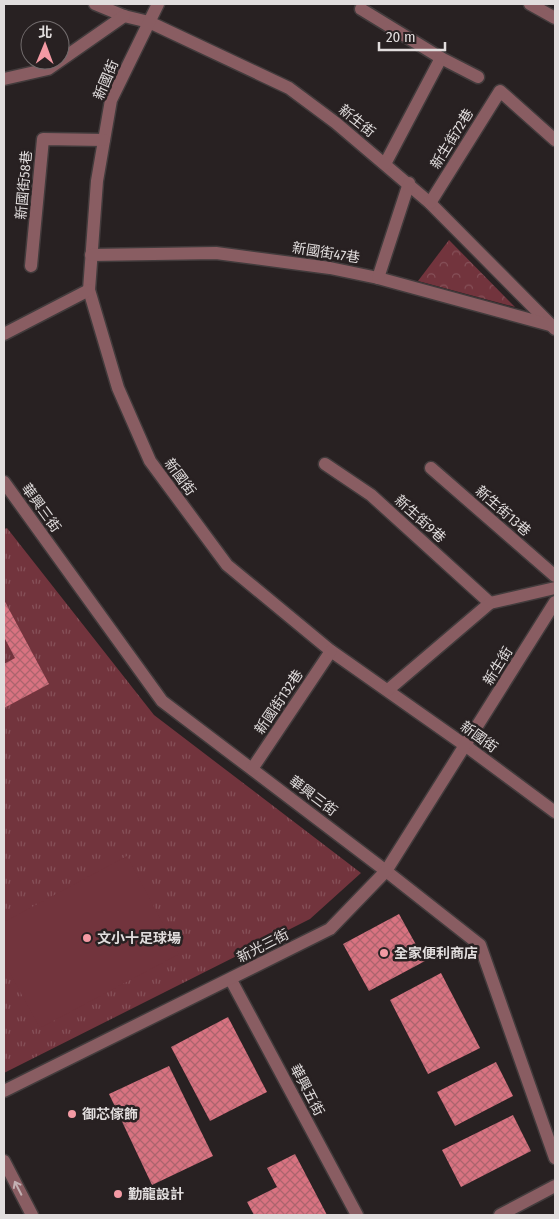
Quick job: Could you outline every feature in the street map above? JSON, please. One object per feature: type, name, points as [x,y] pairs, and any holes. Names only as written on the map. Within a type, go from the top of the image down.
[{"type":"street","name":"新生街","points":[[95,4],[124,16],[149,22],[289,88],[409,183],[554,325]]},
{"type":"street","name":"新國街","points":[[158,4],[111,100],[97,181],[90,255],[89,290],[118,388],[150,461],[227,564],[331,651],[466,746],[555,812]]},
{"type":"street","points":[[530,4],[554,14]]},
{"type":"street","points":[[361,9],[441,58],[478,77]]},
{"type":"street","points":[[4,79],[48,69],[124,16]]},
{"type":"street","points":[[385,164],[441,58]]},
{"type":"street","name":"新生街72巷","points":[[430,203],[500,91],[555,140]]},
{"type":"street","name":"新國街58巷","points":[[31,266],[43,139],[104,140]]},
{"type":"street","points":[[378,278],[409,183]]},
{"type":"street","name":"新國街47巷","points":[[90,255],[216,253],[330,268],[378,278],[554,325]]},
{"type":"street","points":[[4,334],[89,290]]},
{"type":"street","name":"新生街9巷","points":[[326,464],[371,495],[490,603]]},
{"type":"street","name":"新生街13巷","points":[[431,468],[555,576]]},
{"type":"street","name":"華興三街","points":[[4,482],[162,701],[480,945],[555,1158]]},
{"type":"street","points":[[388,690],[490,603],[555,588]]},
{"type":"street","name":"新生街","points":[[466,746],[555,602]]},
{"type":"street","name":"新國街132巷","points":[[252,769],[331,651]]},
{"type":"street","name":"新光三街","points":[[4,1091],[330,929],[386,871],[466,746]]},
{"type":"street","name":"華興五街","points":[[230,980],[357,1215]]},
{"type":"street","points":[[4,1161],[32,1215]]},
{"type":"street","points":[[500,1215],[555,1186]]},
{"type":"green space","points":[[449,240],[515,307],[418,281]]},
{"type":"green space","points":[[7,528],[154,715],[361,873],[310,919],[4,1073],[4,529]]},
{"type":"green space","name":"文小十足球場","points":[[127,856],[179,954],[40,1028],[4,962],[4,922]]},
{"type":"building","points":[[4,600],[49,684],[4,708],[4,664],[15,658],[4,637]]},
{"type":"building","name":"全家便利商店","points":[[399,914],[425,961],[369,991],[343,944]]},
{"type":"building","points":[[441,973],[480,1048],[428,1074],[390,1000]]},
{"type":"building","points":[[228,1017],[267,1092],[210,1121],[171,1047]]},
{"type":"building","points":[[496,1062],[513,1096],[455,1126],[437,1092]]},
{"type":"building","points":[[169,1066],[213,1156],[152,1185],[109,1094]]},
{"type":"building","points":[[513,1115],[531,1151],[461,1187],[442,1150]]},
{"type":"building","points":[[295,1154],[327,1215],[254,1215],[247,1202],[277,1187],[267,1168]]},
{"type":"place","name":"文小十足球場","points":[[87,938]]},
{"type":"place","name":"全家便利商店","points":[[384,953]]},
{"type":"place","name":"御芯傢飾","points":[[72,1114]]},
{"type":"place","name":"勤龍設計","points":[[118,1194]]}]
